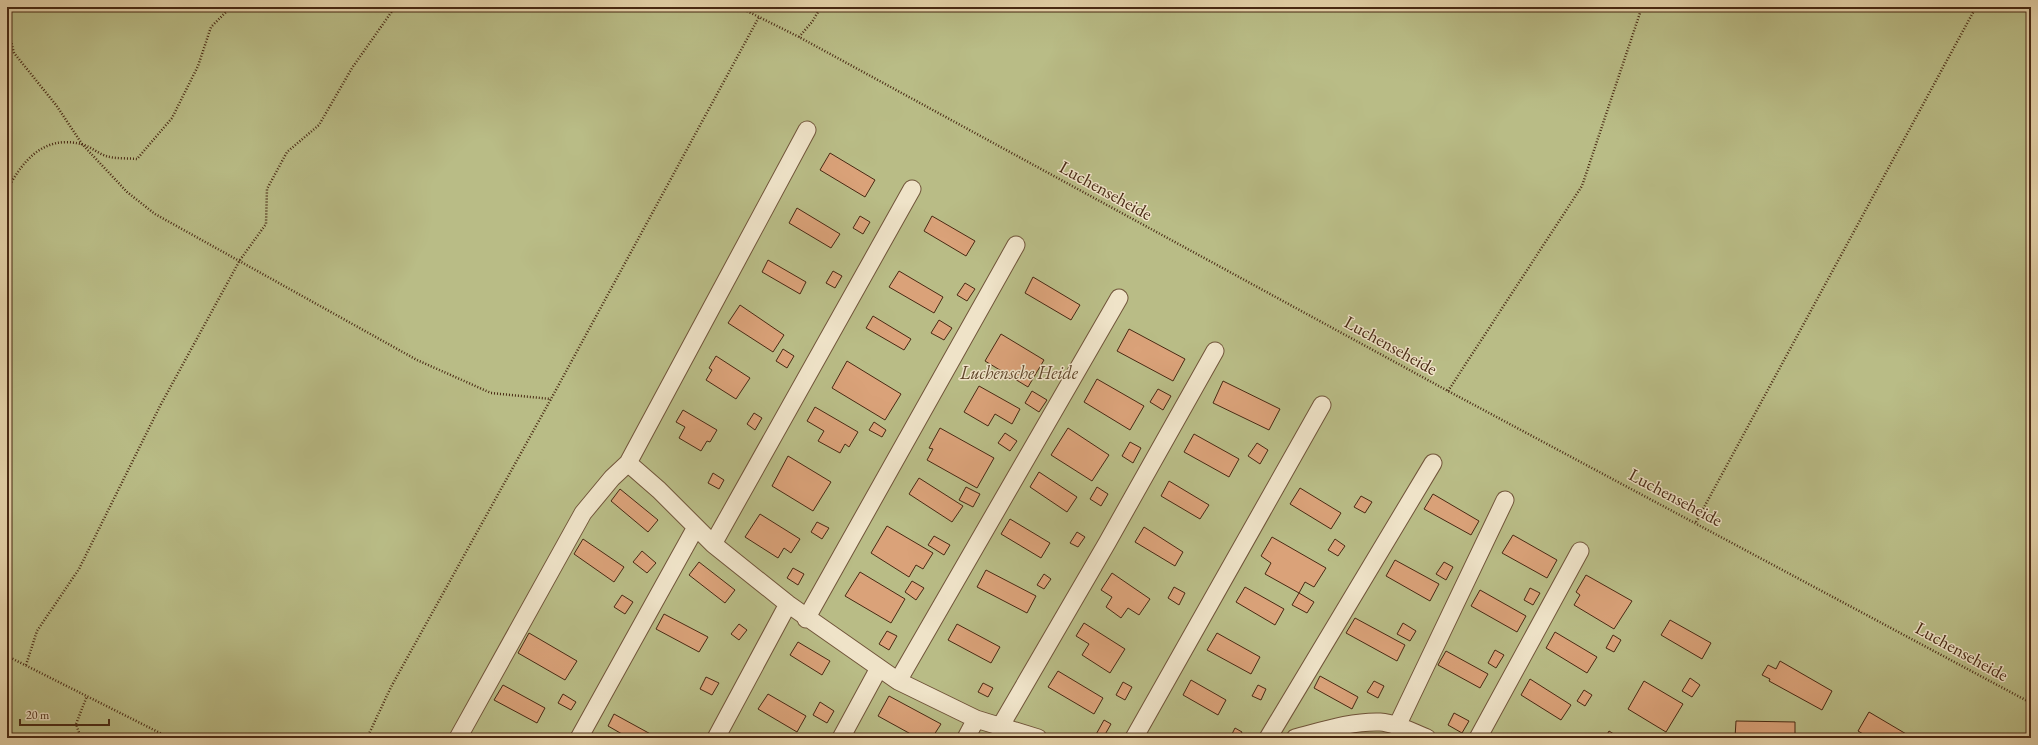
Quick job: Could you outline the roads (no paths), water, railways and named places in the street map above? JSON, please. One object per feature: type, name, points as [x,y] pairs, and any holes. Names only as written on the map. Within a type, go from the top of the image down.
[{"type":"lane","points":[[458,738],[582,513],[612,478],[628,463],[807,130]]},
{"type":"lane","points":[[713,544],[912,189]]},
{"type":"lane","points":[[806,619],[1016,244]]},
{"type":"lane","points":[[898,681],[1118,298]]},
{"type":"lane","points":[[1000,727],[1216,351]]},
{"type":"lane","points":[[1134,738],[1322,405]]},
{"type":"lane","points":[[628,463],[696,526],[713,544],[806,619],[898,681],[976,719],[1038,738]]},
{"type":"lane","points":[[1268,738],[1433,463]]},
{"type":"lane","points":[[1398,726],[1505,500]]},
{"type":"lane","points":[[579,738],[696,526]]},
{"type":"lane","points":[[1478,738],[1580,551]]},
{"type":"lane","points":[[716,738],[788,604]]},
{"type":"lane","points":[[841,738],[879,668]]},
{"type":"lane","points":[[966,738],[976,719]]},
{"type":"lane","points":[[1372,738],[1381,722]]},
{"type":"lane","points":[[1295,738],[1348,725],[1381,722],[1398,726],[1427,738]]},
{"type":"park label","name":"Luchensche Heide","points":[[1019,372]]}]
